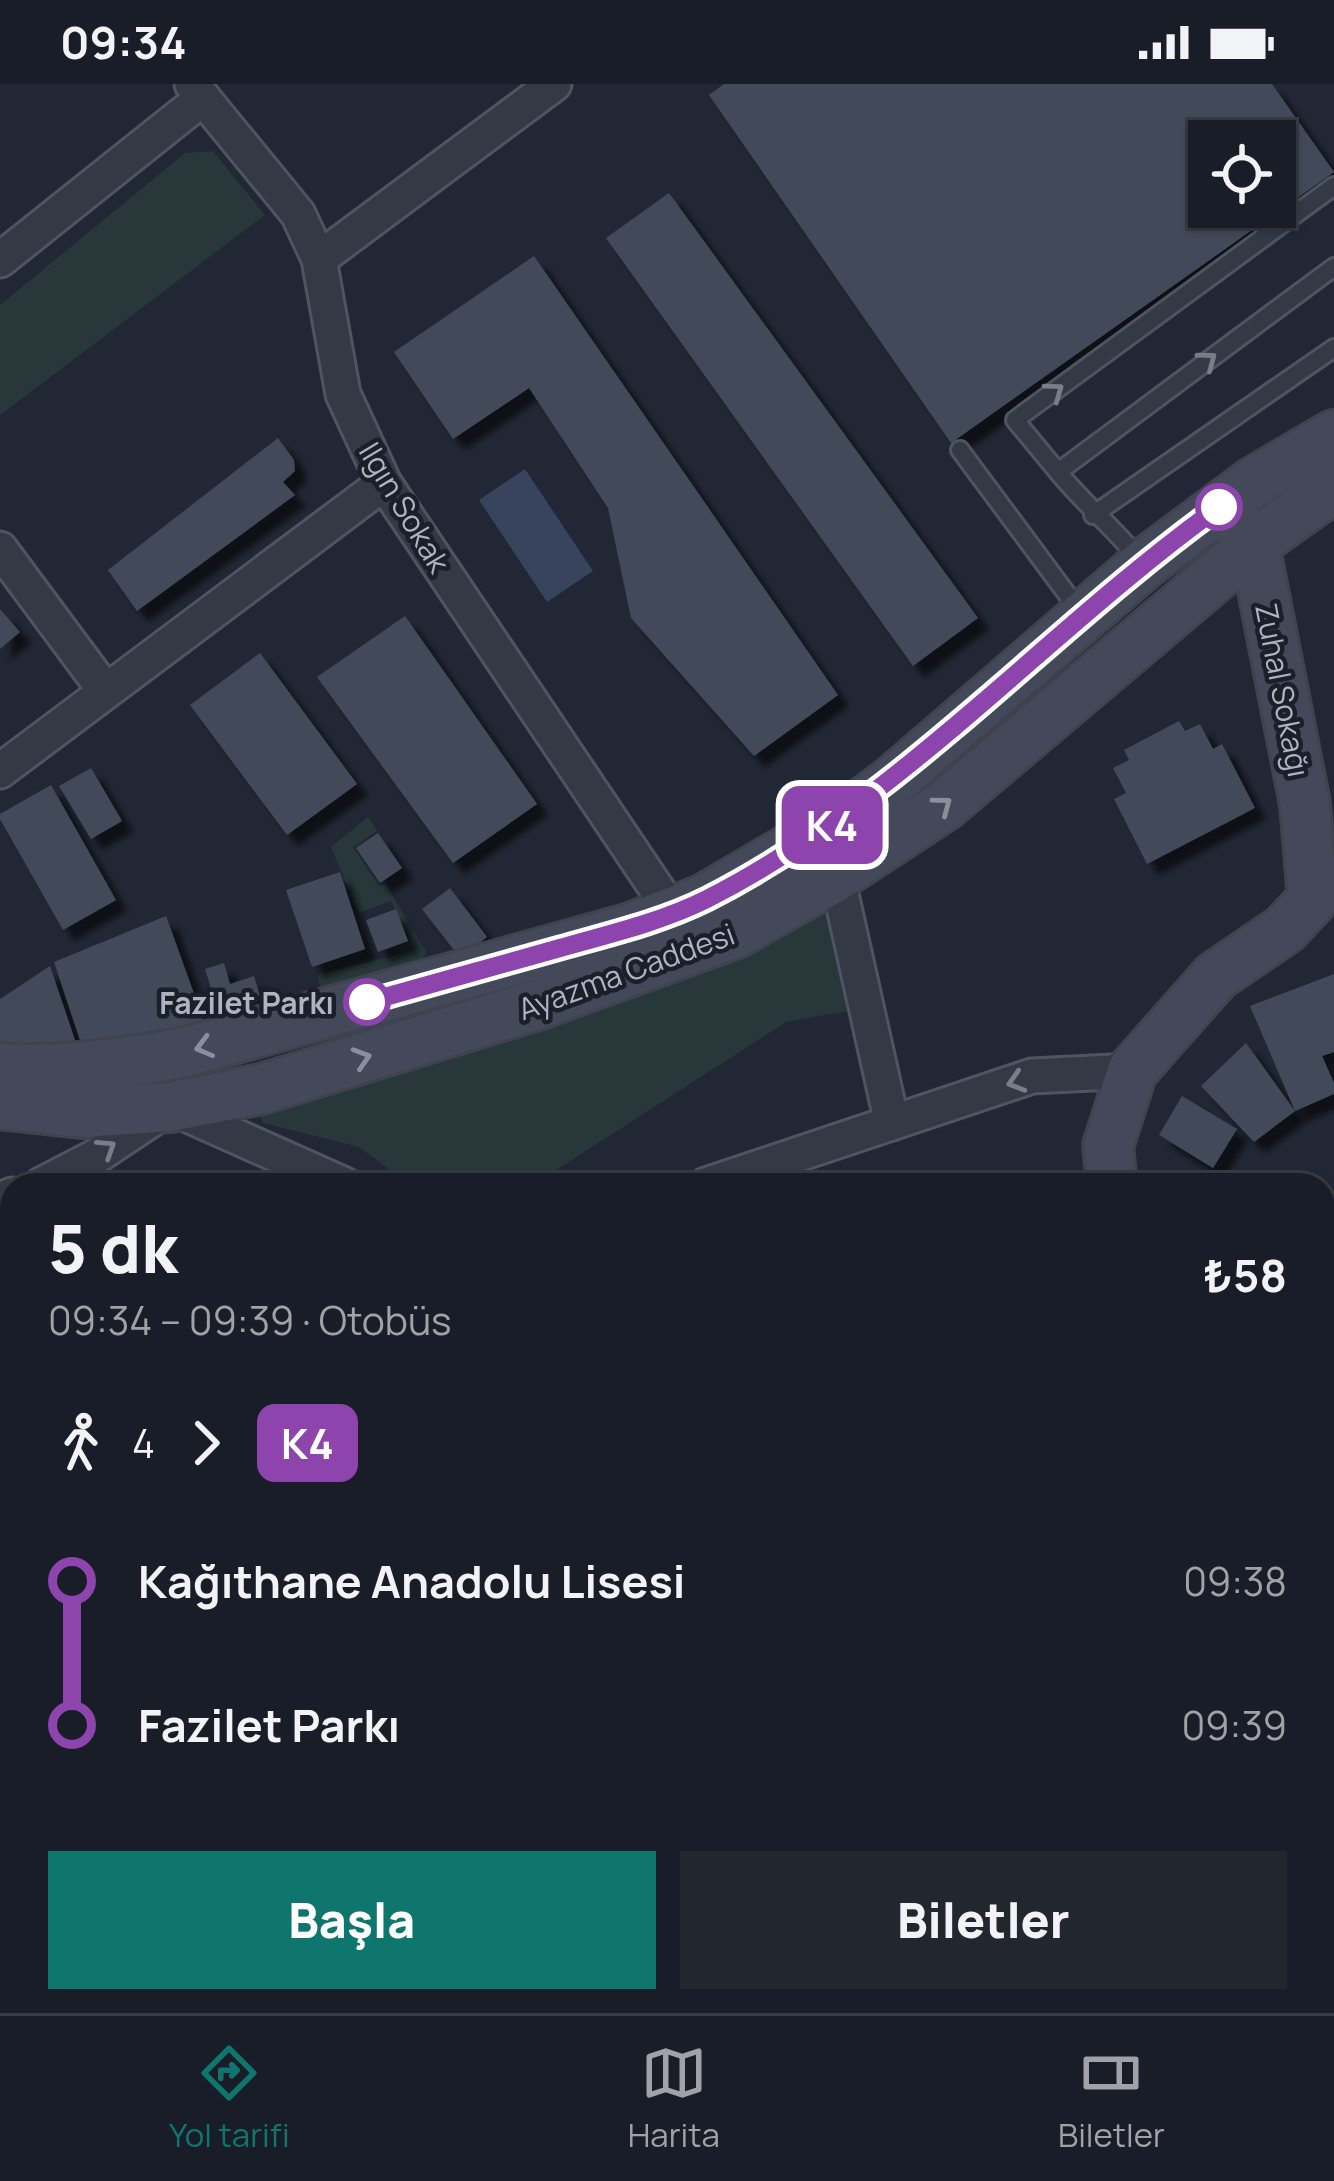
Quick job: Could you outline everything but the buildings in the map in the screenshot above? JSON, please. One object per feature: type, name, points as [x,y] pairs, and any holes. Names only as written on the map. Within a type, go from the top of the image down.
[{"type":"main road","name":"Ayazma Caddesi","points":[[0,1068],[39,1071],[99,1066],[185,1052],[673,913],[754,873],[845,817],[1144,564],[1223,504],[1334,435]]},
{"type":"main road","name":"Ayazma Caddesi","points":[[0,1104],[82,1113],[170,1107],[261,1089],[537,1006],[736,933],[837,876],[944,806],[1254,544],[1334,488]]},
{"type":"main road","points":[[1223,504],[1254,544]]},
{"type":"main road","name":"Zuhal Sokağı","points":[[1111,1173],[1108,1146],[1132,1071],[1216,976],[1324,900],[1254,544]]},
{"type":"main road","points":[[1020,740],[1034,700],[1093,644],[1094,630],[1082,614]]},
{"type":"street","points":[[319,259],[554,84]]},
{"type":"street","points":[[0,260],[198,91]]},
{"type":"street","name":"Ilgın Sokak","points":[[198,91],[298,214],[319,259],[343,394],[384,483],[673,913]]},
{"type":"street","points":[[0,771],[384,483]]},
{"type":"street","points":[[0,549],[104,689]]},
{"type":"street","points":[[837,876],[892,1123]]},
{"type":"street","points":[[742,1173],[1032,1076],[1132,1071]]},
{"type":"street","points":[[64,1173],[170,1107],[318,1173]]},
{"type":"lane","points":[[1144,564],[1108,522],[1093,515],[1015,420],[1334,186]]},
{"type":"lane","points":[[1058,472],[1334,267]]},
{"type":"lane","points":[[1093,515],[1334,348]]},
{"type":"lane","points":[[960,450],[1082,614]]},
{"type":"shaded area","points":[[213,151],[265,215],[0,415],[0,305],[185,153]]},
{"type":"shaded area","points":[[368,817],[377,831],[353,847],[379,886],[385,883],[426,952],[418,968],[322,993],[317,975],[401,954],[399,947],[410,940],[391,901],[359,913],[331,847]]},
{"type":"shaded area","name":"Fazilet Parkı","points":[[823,900],[854,1010],[786,1022],[552,1173],[394,1173],[359,1147],[263,1123],[258,1111]]},
{"type":"water","points":[[525,469],[593,571],[547,602],[479,500]]},
{"type":"bus line","name":"K4","points":[[367,1002],[631,928],[704,900],[770,863],[894,780],[1093,604],[1219,507]]},
{"type":"place","name":"Fazilet Parkı","points":[[367,1002]]}]
